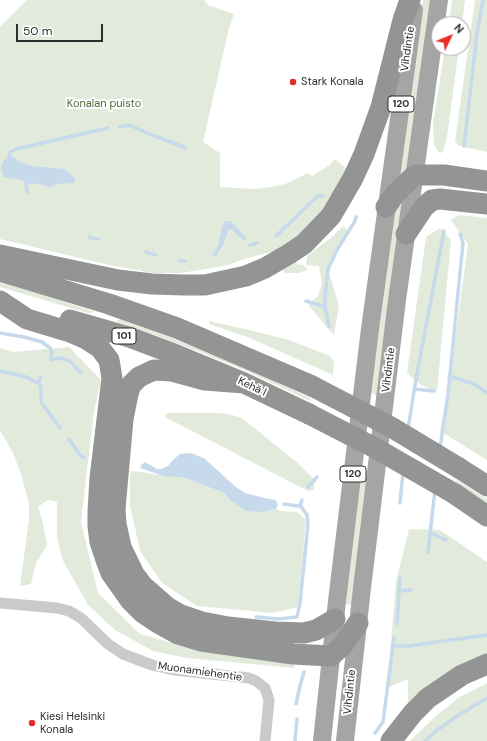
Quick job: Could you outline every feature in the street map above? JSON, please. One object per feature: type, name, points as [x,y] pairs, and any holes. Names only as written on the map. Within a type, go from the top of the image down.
[{"type":"highway","points":[[0,255],[118,280],[152,284],[205,285],[246,276],[265,268],[289,254],[304,244],[331,216],[353,178],[364,154],[381,107],[403,20],[410,0]]},
{"type":"highway","points":[[386,207],[395,194],[415,175],[444,175],[487,180]]},
{"type":"highway","points":[[406,234],[424,207],[432,200],[440,199],[487,204]]},
{"type":"highway","name":"101","points":[[0,271],[109,304],[177,328],[312,386],[391,427],[487,486]]},
{"type":"highway","points":[[0,300],[27,319],[70,332],[86,339],[100,348],[108,360],[112,378],[100,478],[98,526],[100,542],[106,560],[119,585],[130,600],[143,613],[178,634],[201,641],[297,654],[331,656],[343,645],[358,623]]},
{"type":"highway","name":"Kehä I","points":[[0,300],[129,337],[244,383],[377,448],[454,494],[487,516]]},
{"type":"highway","points":[[244,383],[205,380],[181,373],[154,370],[139,377],[131,385],[123,419],[115,509],[121,547],[134,574],[143,586],[167,608],[181,615],[202,622],[228,627],[275,632],[304,633],[316,630],[335,619]]},
{"type":"highway","points":[[391,741],[413,713],[428,698],[462,675],[487,664]]},
{"type":"main road","name":"Vihdintie","points":[[322,741],[335,619],[370,329],[415,0]]},
{"type":"main road","name":"Vihdintie","points":[[346,741],[358,623],[406,234],[439,0]]},
{"type":"street","name":"Muonamiehentie","points":[[0,603],[57,608],[69,611],[81,618],[100,637],[123,654],[152,665],[174,670],[249,678],[256,681],[265,688],[269,700],[265,741]]},
{"type":"green space","name":"Konalan puisto","points":[[27,0],[204,0],[208,5],[234,14],[229,28],[203,142],[220,153],[220,187],[254,189],[285,184],[308,173],[312,176],[328,166],[335,159],[349,171],[339,190],[307,231],[275,251],[244,259],[229,265],[180,273],[153,273],[109,265],[0,239],[0,27]]},
{"type":"green space","points":[[423,0],[431,0],[407,172],[400,177],[398,174]]},
{"type":"green space","points":[[452,0],[465,0],[463,16],[450,16]]},
{"type":"green space","points":[[475,0],[487,0],[487,152],[459,146],[455,141],[467,56],[471,56],[471,28]]},
{"type":"green space","points":[[444,56],[458,56],[447,137],[443,152],[440,153],[434,145],[433,124]]},
{"type":"green space","points":[[402,203],[378,396],[369,392],[395,212]]},
{"type":"green space","points":[[459,215],[487,218],[487,460],[440,431],[448,391],[468,244],[451,220]]},
{"type":"green space","points":[[343,226],[347,230],[347,237],[334,254],[329,273],[339,306],[334,335],[308,305],[318,296],[322,284],[319,266],[306,265],[307,256],[333,236]]},
{"type":"green space","points":[[440,228],[451,240],[437,391],[421,385],[407,373],[426,237]]},
{"type":"green space","points":[[293,260],[299,265],[302,264],[308,270],[299,273],[285,273],[282,267]]},
{"type":"green space","points":[[0,282],[95,312],[88,313],[0,287]]},
{"type":"green space","points":[[121,319],[195,347],[252,371],[310,398],[310,401],[251,373],[195,350],[117,322]]},
{"type":"green space","points":[[209,321],[289,340],[330,356],[334,362],[333,375],[250,338],[209,324]]},
{"type":"green space","points":[[69,347],[101,380],[94,412],[81,522],[98,593],[140,634],[197,650],[295,663],[294,668],[187,658],[153,651],[115,630],[88,605],[62,559],[57,537],[57,502],[48,500],[38,507],[47,545],[36,563],[31,584],[20,586],[29,519],[29,503],[21,474],[13,453],[0,430],[0,348],[13,352]]},
{"type":"green space","points":[[167,413],[220,413],[242,418],[299,464],[314,479],[314,490],[308,491],[165,417]]},
{"type":"green space","points":[[360,470],[367,474],[353,605],[345,604]]},
{"type":"green space","points":[[130,471],[185,478],[224,493],[230,500],[262,512],[276,509],[281,511],[297,512],[306,520],[298,607],[273,613],[197,606],[162,583],[140,551],[130,506]]},
{"type":"green space","points":[[457,480],[487,499],[487,503],[456,482]]},
{"type":"green space","points":[[409,529],[440,530],[487,562],[487,657],[408,709],[408,679],[387,688],[396,582]]},
{"type":"green space","points":[[487,683],[487,741],[410,741],[437,715],[458,698]]},
{"type":"water","points":[[12,156],[22,163],[32,166],[64,169],[74,177],[74,183],[56,184],[51,187],[32,183],[25,185],[23,180],[4,177],[1,168],[3,162],[6,158]]},
{"type":"water","points":[[225,221],[230,221],[233,223],[247,239],[244,241],[231,229],[229,229],[223,246],[218,252],[217,256],[213,257],[212,255],[218,246],[223,223]]},
{"type":"water","points":[[191,453],[204,458],[236,487],[245,493],[276,500],[278,505],[276,509],[262,512],[246,511],[230,500],[224,493],[185,478],[163,476],[140,468],[145,462],[157,469],[161,469],[168,466],[180,454]]},
{"type":"waterway","points":[[464,146],[477,33],[483,0]]},
{"type":"waterway","points":[[119,127],[129,125],[186,148]]},
{"type":"waterway","points":[[9,157],[10,152],[16,149],[108,128]]},
{"type":"waterway","points":[[26,185],[27,192]]},
{"type":"waterway","points":[[276,236],[319,195],[323,196]]},
{"type":"waterway","points":[[329,327],[325,307],[328,269],[356,217]]},
{"type":"waterway","points":[[408,429],[444,231]]},
{"type":"waterway","points":[[440,448],[448,394],[463,243],[460,234]]},
{"type":"waterway","points":[[89,236],[90,238],[99,239]]},
{"type":"waterway","points":[[250,245],[257,243]]},
{"type":"waterway","points":[[146,252],[156,255]]},
{"type":"waterway","points":[[179,261],[185,261]]},
{"type":"waterway","points":[[306,301],[325,307]]},
{"type":"waterway","points":[[0,333],[42,342],[50,348],[52,352],[51,360],[59,358],[70,361],[81,373]]},
{"type":"waterway","points":[[0,371],[26,377],[40,384],[41,402],[60,428]]},
{"type":"waterway","points":[[449,376],[474,384],[487,393]]},
{"type":"waterway","points":[[38,383],[41,377]]},
{"type":"waterway","points":[[414,389],[434,391]]},
{"type":"waterway","points":[[69,439],[80,455],[84,458]]},
{"type":"waterway","points":[[400,503],[403,473]]},
{"type":"waterway","points":[[308,487],[317,477]]},
{"type":"waterway","points":[[428,552],[435,490]]},
{"type":"waterway","points":[[284,504],[298,506],[302,500]]},
{"type":"waterway","points":[[256,617],[279,619],[297,617],[300,603],[308,524],[307,515],[300,505]]},
{"type":"waterway","points":[[430,533],[446,540]]},
{"type":"waterway","points":[[397,624],[400,578]]},
{"type":"waterway","points":[[399,591],[411,590]]},
{"type":"waterway","points":[[393,646],[408,646],[487,635]]},
{"type":"waterway","points":[[375,733],[383,722],[394,638]]},
{"type":"waterway","points":[[296,704],[304,672]]},
{"type":"waterway","points":[[425,741],[454,718],[487,698]]},
{"type":"waterway","points":[[295,741],[297,719]]},
{"type":"place","name":"Stark Konala","points":[[293,82]]},
{"type":"place","name":"Kiesi Helsinki Konala","points":[[32,723]]}]
